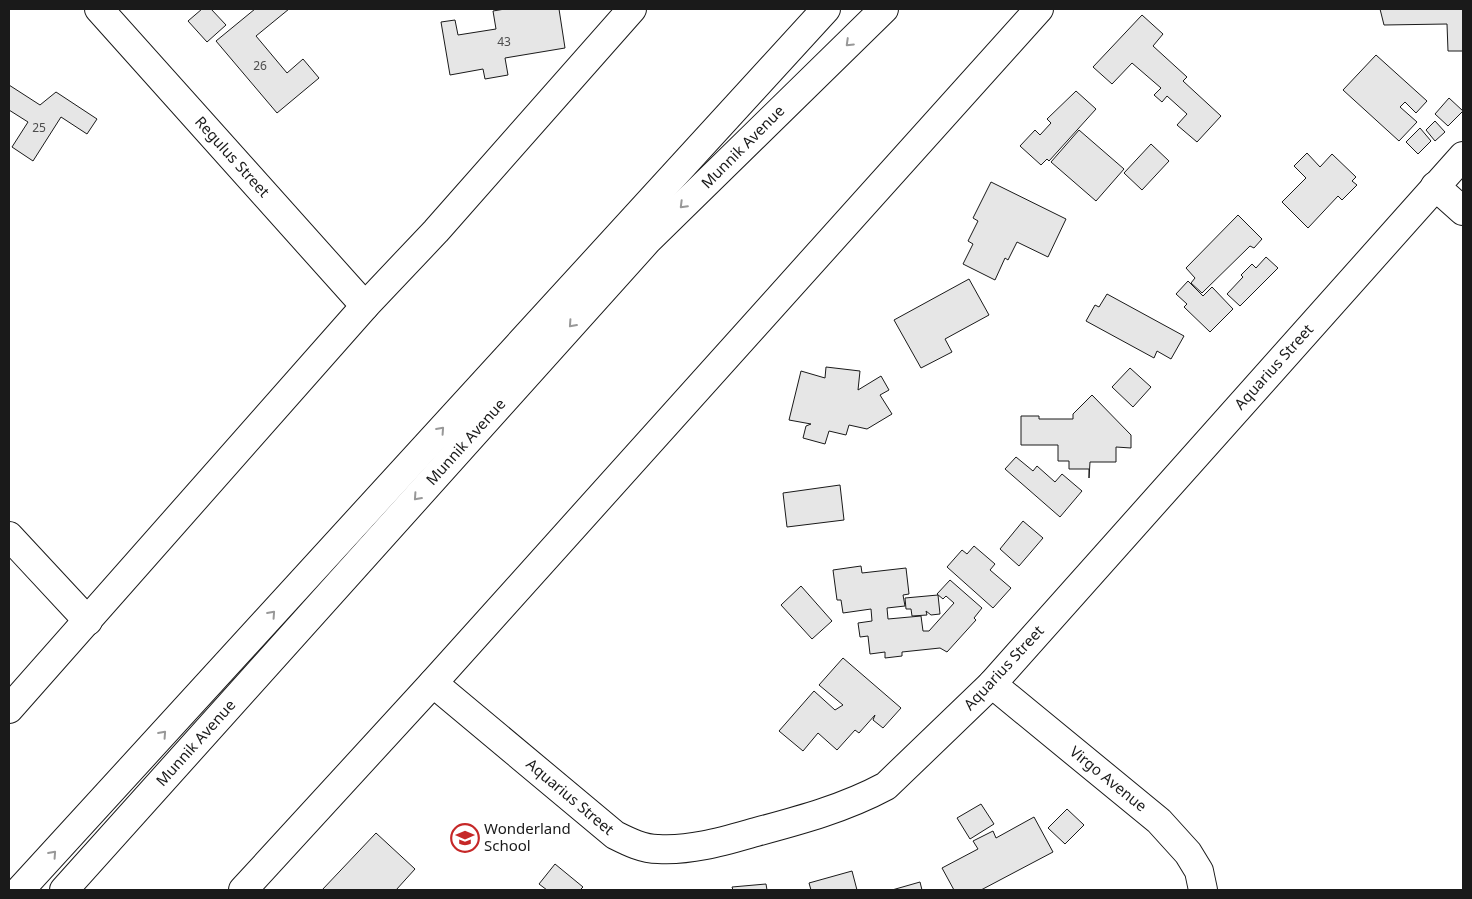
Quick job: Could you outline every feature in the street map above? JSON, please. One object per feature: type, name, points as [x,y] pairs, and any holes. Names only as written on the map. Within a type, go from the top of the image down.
[{"type":"street","name":"Regulus Street","points":[[98,9],[365,306]]},
{"type":"street","points":[[9,709],[365,306],[442,223],[632,9]]},
{"type":"street","name":"Munnik Avenue","points":[[20,890],[826,9]]},
{"type":"street","name":"Munnik Avenue","points":[[64,890],[648,240],[884,9]]},
{"type":"street","points":[[243,890],[433,683],[1039,9]]},
{"type":"street","name":"Aquarius Street","points":[[433,683],[615,835],[634,845],[657,849],[703,847],[810,818],[886,786],[992,684],[1463,156]]},
{"type":"street","points":[[1435,186],[1463,211]]},
{"type":"street","points":[[9,536],[88,621]]},
{"type":"street","name":"Virgo Avenue","points":[[992,684],[1159,821],[1188,852],[1200,871],[1203,890]]},
{"type":"building","points":[[202,9],[211,9],[226,25],[207,42],[188,21]]},
{"type":"building","points":[[255,9],[289,9],[256,36],[287,73],[303,59],[319,78],[277,113],[216,41]]},
{"type":"building","points":[[505,9],[559,9],[565,48],[505,58],[508,75],[485,79],[483,69],[450,75],[441,22],[455,20],[458,35],[496,29],[493,11]]},
{"type":"building","points":[[1380,9],[1463,9],[1463,51],[1448,51],[1447,24],[1384,25]]},
{"type":"building","points":[[1142,15],[1163,34],[1153,46],[1187,77],[1183,81],[1221,116],[1197,142],[1177,125],[1187,114],[1167,96],[1162,102],[1154,95],[1161,88],[1132,63],[1112,84],[1093,67]]},
{"type":"building","points":[[1376,55],[1427,101],[1416,113],[1405,102],[1400,107],[1417,122],[1399,141],[1343,90]]},
{"type":"building","points":[[9,85],[40,105],[56,92],[97,119],[87,134],[61,117],[33,161],[12,147],[28,122],[9,110]]},
{"type":"building","points":[[1076,91],[1096,109],[1049,161],[1047,159],[1041,165],[1020,146],[1035,130],[1040,135],[1051,123],[1047,119]]},
{"type":"building","points":[[1449,98],[1463,111],[1448,126],[1435,114]]},
{"type":"building","points":[[1435,121],[1445,132],[1435,141],[1426,130]]},
{"type":"building","points":[[1420,128],[1431,141],[1418,154],[1406,142]]},
{"type":"building","points":[[1079,130],[1124,169],[1096,201],[1051,162]]},
{"type":"building","points":[[1151,144],[1169,161],[1142,190],[1124,173]]},
{"type":"building","points":[[1307,153],[1320,167],[1332,154],[1356,177],[1352,181],[1357,185],[1342,200],[1338,196],[1308,228],[1282,202],[1306,178],[1294,166]]},
{"type":"building","points":[[991,182],[1066,219],[1048,257],[1017,242],[1008,260],[1005,258],[995,280],[963,264],[973,244],[968,241],[978,221],[973,218]]},
{"type":"building","points":[[1238,215],[1262,239],[1254,248],[1250,246],[1202,293],[1191,283],[1195,278],[1186,268]]},
{"type":"building","points":[[1266,257],[1278,268],[1240,306],[1227,294],[1252,264],[1256,268]]},
{"type":"building","points":[[969,279],[989,315],[945,339],[952,352],[921,368],[894,320]]},
{"type":"building","points":[[1188,281],[1203,296],[1212,287],[1233,309],[1210,332],[1184,307],[1187,304],[1176,294]]},
{"type":"building","points":[[1107,294],[1184,336],[1171,359],[1157,351],[1154,358],[1086,321],[1095,305],[1099,307]]},
{"type":"building","points":[[826,367],[860,371],[858,390],[881,376],[889,390],[880,395],[892,414],[867,429],[849,425],[846,435],[829,431],[825,444],[803,438],[806,426],[811,424],[789,420],[801,371],[825,378]]},
{"type":"building","points":[[1130,368],[1151,387],[1133,407],[1112,387]]},
{"type":"building","points":[[1092,395],[1131,435],[1131,448],[1116,447],[1116,462],[1090,462],[1089,478],[1089,469],[1069,469],[1069,461],[1058,461],[1058,445],[1021,445],[1021,416],[1039,416],[1039,419],[1073,419],[1073,414]]},
{"type":"building","points":[[1016,457],[1033,471],[1037,466],[1055,482],[1062,474],[1082,491],[1060,517],[1005,469]]},
{"type":"building","points":[[840,485],[844,520],[787,527],[783,493]]},
{"type":"building","points":[[1023,521],[1043,538],[1019,566],[1000,549]]},
{"type":"building","points":[[974,546],[995,564],[990,570],[1011,588],[993,608],[947,567],[962,550],[967,554]]},
{"type":"building","points":[[861,566],[862,573],[906,568],[909,594],[903,595],[905,606],[887,608],[888,619],[921,616],[923,631],[929,631],[954,603],[946,596],[943,599],[937,594],[950,580],[982,608],[974,618],[976,620],[947,652],[940,648],[902,652],[902,656],[885,658],[885,652],[870,654],[868,636],[860,637],[858,623],[872,621],[871,609],[843,613],[841,600],[837,600],[833,570]]},
{"type":"building","points":[[801,586],[832,621],[812,639],[781,605]]},
{"type":"building","points":[[938,595],[940,614],[931,615],[926,611],[927,615],[912,616],[911,609],[906,609],[905,598]]},
{"type":"building","points":[[843,658],[901,708],[883,728],[873,720],[875,715],[859,733],[855,730],[837,750],[818,733],[803,751],[779,731],[814,691],[835,710],[843,705],[819,685]]},
{"type":"building","points":[[981,804],[994,824],[970,839],[957,818]]},
{"type":"building","points":[[1067,809],[1084,825],[1065,844],[1048,828]]},
{"type":"building","points":[[1034,817],[1053,852],[981,890],[954,890],[942,868],[978,849],[973,841],[993,831],[996,838]]},
{"type":"building","points":[[376,833],[415,869],[396,890],[322,890]]},
{"type":"building","points":[[555,864],[583,887],[580,890],[547,890],[539,884]]},
{"type":"building","points":[[852,871],[857,890],[811,890],[809,883]]},
{"type":"building","points":[[920,882],[922,890],[892,890]]},
{"type":"building","points":[[766,884],[767,890],[733,890],[732,887]]},
{"type":"place","name":"Wonderland School","points":[[465,838]]}]
